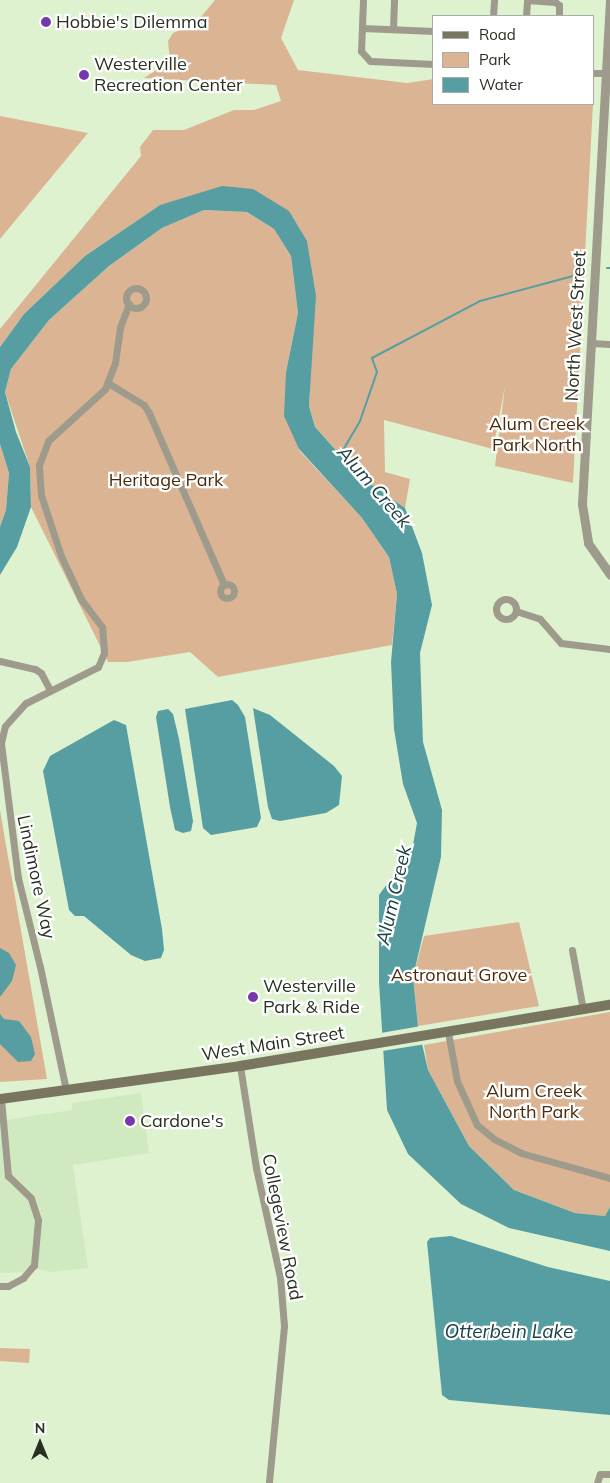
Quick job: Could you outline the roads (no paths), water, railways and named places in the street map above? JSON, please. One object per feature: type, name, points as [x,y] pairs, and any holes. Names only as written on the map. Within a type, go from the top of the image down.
[{"type":"main road","name":"West Main Street","points":[[0,1099],[240,1066],[610,1005]]},
{"type":"street","points":[[363,0],[361,51],[370,61],[432,64]]},
{"type":"street","points":[[393,29],[394,0]]},
{"type":"street","points":[[493,15],[494,0]]},
{"type":"street","points":[[526,15],[527,0],[555,2],[559,15]]},
{"type":"street","name":"North West Street","points":[[610,0],[583,517],[591,550],[610,575]]},
{"type":"street","points":[[362,28],[432,31]]},
{"type":"street","points":[[595,73],[606,73]]},
{"type":"street","points":[[129,304],[120,327],[115,363],[108,383],[144,405],[149,413],[224,585]]},
{"type":"street","points":[[592,343],[610,344]]},
{"type":"street","name":"Lindimore Way","points":[[66,1090],[40,967],[18,878],[1,762],[1,743],[12,716],[26,703],[98,667],[105,643],[102,627],[81,600],[61,556],[41,495],[39,465],[48,440],[99,397],[108,383]]},
{"type":"street","points":[[516,611],[540,619],[561,643],[610,649]]},
{"type":"street","points":[[0,661],[35,669],[41,673],[50,690]]},
{"type":"street","points":[[572,950],[583,1010]]},
{"type":"street","points":[[448,1032],[457,1081],[477,1124],[494,1140],[521,1153],[610,1178]]},
{"type":"street","name":"Collegeview Road","points":[[240,1066],[256,1168],[280,1277],[284,1326],[269,1483]]},
{"type":"street","points":[[0,1099],[8,1176],[31,1198],[38,1220],[34,1264],[23,1278],[8,1286],[0,1286]]},
{"type":"street","points":[[598,1483],[600,1474],[610,1474]]},
{"type":"water","name":"Alum Creek","points":[[222,186],[253,189],[289,211],[307,241],[316,296],[309,406],[315,427],[359,476],[405,508],[422,553],[432,605],[420,653],[423,742],[442,810],[441,857],[413,977],[418,1026],[428,1070],[469,1146],[514,1190],[575,1213],[605,1216],[610,1207],[610,1251],[509,1228],[461,1204],[408,1154],[387,1110],[379,982],[379,895],[412,850],[417,823],[403,784],[394,729],[391,662],[397,594],[389,557],[362,518],[299,449],[284,416],[286,372],[298,313],[291,256],[274,229],[247,212],[204,210],[162,228],[109,266],[49,320],[11,369],[5,392],[16,432],[30,467],[31,507],[17,547],[0,575],[0,527],[6,510],[9,473],[0,444],[0,347],[24,314],[85,256],[160,205]]},
{"type":"water","points":[[232,700],[238,705],[245,717],[261,818],[257,827],[211,835],[203,828],[185,709]]},
{"type":"water","points":[[253,708],[270,715],[334,766],[342,776],[339,805],[326,813],[280,821],[272,819],[268,807]]},
{"type":"water","points":[[168,709],[173,714],[179,739],[193,821],[191,831],[183,833],[175,830],[156,717],[158,711]]},
{"type":"water","points":[[114,720],[126,725],[162,929],[164,950],[161,958],[145,961],[131,955],[84,916],[75,916],[69,910],[43,771],[50,756]]},
{"type":"water","points":[[0,948],[9,953],[16,965],[12,981],[0,997]]},
{"type":"water","points":[[0,1014],[4,1019],[19,1021],[31,1037],[35,1054],[31,1061],[18,1062],[0,1044]]},
{"type":"water","name":"Otterbein Lake","points":[[451,1236],[548,1267],[610,1281],[610,1415],[449,1400],[442,1395],[427,1242],[430,1238]]},
{"type":"waterway","name":"Alum Creek","points":[[339,457],[360,421],[377,372],[372,358],[480,301],[581,274]]},
{"type":"place","name":"Hobbie's Dilemma","points":[[46,22]]},
{"type":"place","name":"Westerville Recreation Center","points":[[84,75]]},
{"type":"place","name":"Westerville Park & Ride","points":[[253,997]]},
{"type":"place","name":"Cardone's","points":[[130,1121]]},
{"type":"park label","name":"Alum Creek Park North","points":[[537,435]]},
{"type":"park label","name":"Heritage Park","points":[[166,480]]},
{"type":"park label","name":"Astronaut Grove","points":[[459,975]]},
{"type":"park label","name":"Alum Creek North Park","points":[[534,1102]]}]
